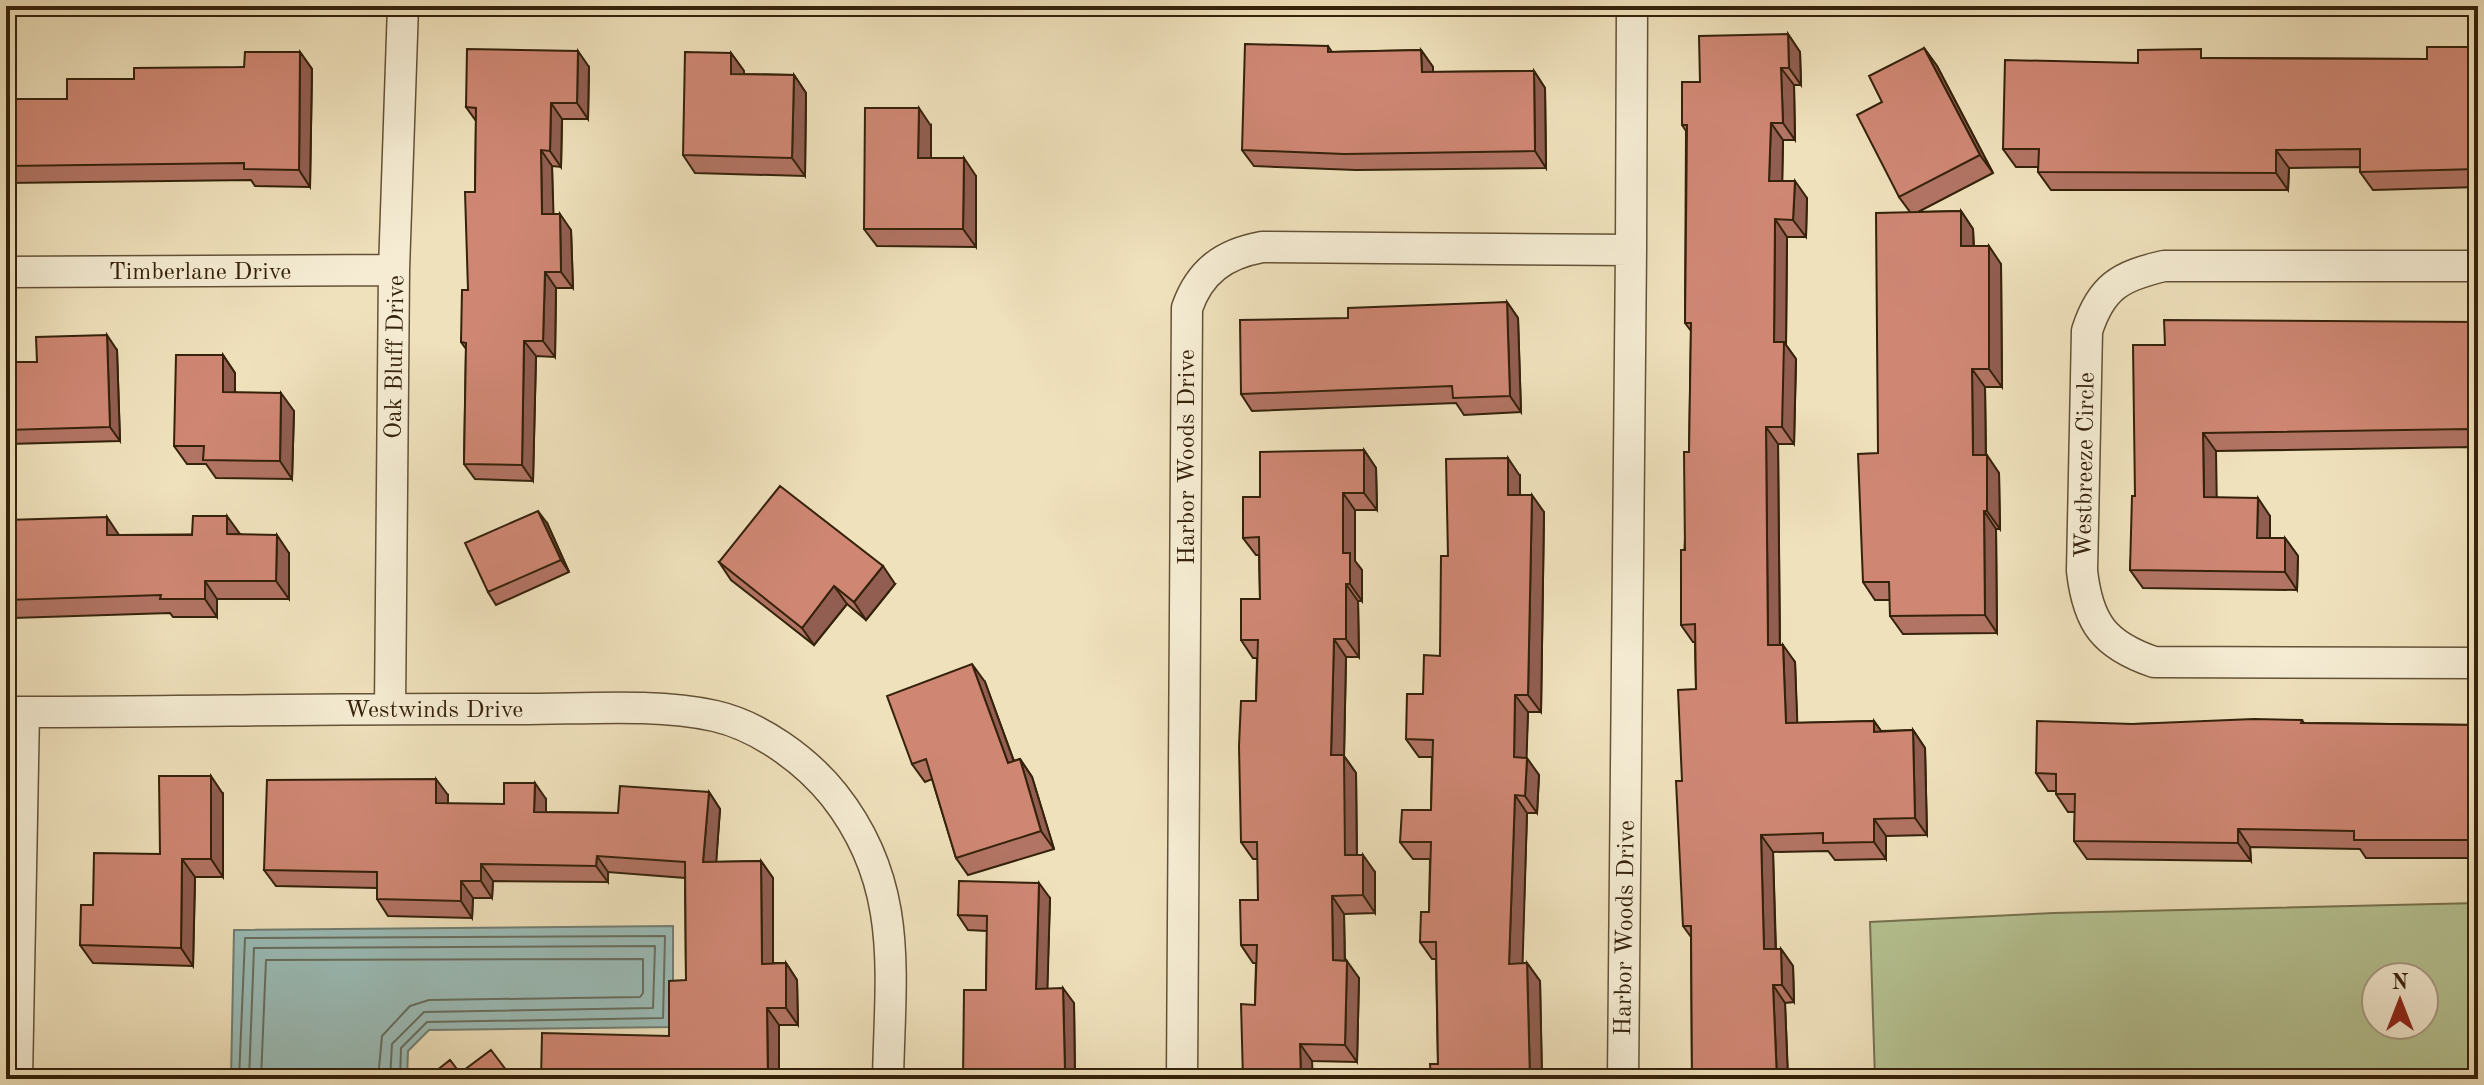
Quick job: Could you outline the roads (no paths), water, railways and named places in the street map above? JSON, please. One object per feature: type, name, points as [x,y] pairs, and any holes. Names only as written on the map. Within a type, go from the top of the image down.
[{"type":"street","name":"Oak Bluff Drive","points":[[390,708],[394,270],[403,6]]},
{"type":"street","name":"Harbor Woods Drive","points":[[1623,1079],[1632,6]]},
{"type":"street","name":"Harbor Woods Drive","points":[[1182,1079],[1187,308],[1195,286],[1210,269],[1235,252],[1262,247],[1631,250]]},
{"type":"street","name":"Westbreeze Circle","points":[[2478,266],[2164,266],[2130,274],[2105,293],[2094,310],[2087,331],[2082,571],[2086,603],[2100,629],[2121,651],[2154,662],[2478,663]]},
{"type":"street","name":"Timberlane Drive","points":[[6,272],[394,270]]},
{"type":"street","name":"Westwinds Drive","points":[[15,712],[390,708],[684,711],[717,717],[786,751],[835,796],[873,863],[891,927],[888,1079]]},
{"type":"street","points":[[15,712],[17,1079]]},
{"type":"water","points":[[673,926],[673,1027],[429,1030],[408,1051],[407,1079],[231,1079],[234,930]]}]
